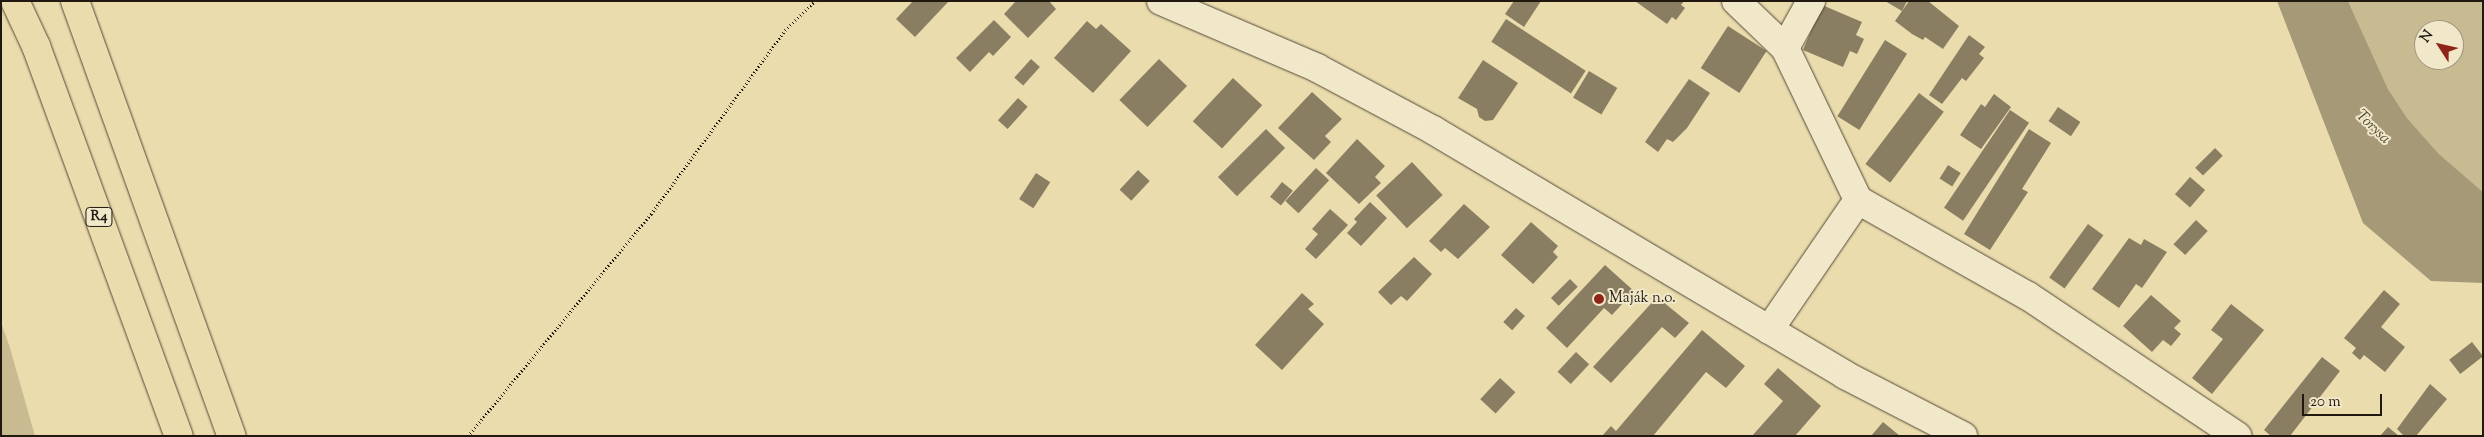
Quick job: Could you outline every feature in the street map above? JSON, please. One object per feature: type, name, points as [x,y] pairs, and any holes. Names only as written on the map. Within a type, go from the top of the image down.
[{"type":"highway","name":"R4","points":[[15,1],[36,46],[179,436]]},
{"type":"highway","points":[[75,1],[232,436]]},
{"type":"street","points":[[1161,1],[1317,68],[1424,125],[1845,375],[1962,436]]},
{"type":"street","points":[[1736,1],[1785,48],[1858,200],[2028,296],[2237,436]]},
{"type":"street","points":[[1785,48],[1811,1]]},
{"type":"street","points":[[1769,330],[1858,200]]},
{"type":"path","points":[[468,436],[651,214],[785,30],[815,1]]},
{"type":"shaded area","points":[[2348,1],[2483,1],[2483,192],[2439,154],[2407,118],[2388,89]]},
{"type":"shaded area","points":[[1,322],[10,348],[35,436],[1,436]]},
{"type":"water","name":"Torysa","points":[[2277,1],[2348,1],[2388,89],[2407,118],[2439,154],[2483,192],[2483,283],[2431,281],[2363,223]]},
{"type":"building","points":[[913,1],[949,1],[915,37],[896,19]]},
{"type":"building","points":[[1016,1],[1049,1],[1056,9],[1028,38],[1004,14]]},
{"type":"building","points":[[1514,1],[1541,1],[1524,27],[1505,14]]},
{"type":"building","points":[[1635,1],[1684,1],[1681,5],[1685,8],[1676,20],[1672,17],[1667,24]]},
{"type":"building","points":[[1885,1],[1907,1],[1902,11]]},
{"type":"building","points":[[1909,1],[1928,1],[1959,26],[1943,49],[1925,37],[1923,40],[1912,34],[1895,21]]},
{"type":"building","points":[[1822,5],[1862,22],[1856,35],[1864,39],[1857,54],[1850,51],[1843,67],[1803,50]]},
{"type":"building","points":[[1506,19],[1586,71],[1571,93],[1491,42]]},
{"type":"building","points":[[994,20],[1011,37],[993,56],[989,52],[970,72],[956,58]]},
{"type":"building","points":[[1087,21],[1096,29],[1101,24],[1131,51],[1093,93],[1054,58]]},
{"type":"building","points":[[1728,26],[1767,51],[1739,93],[1701,68]]},
{"type":"building","points":[[1969,35],[1985,47],[1979,54],[1984,58],[1966,81],[1962,78],[1942,104],[1929,95]]},
{"type":"building","points":[[1885,40],[1907,54],[1859,130],[1837,116]]},
{"type":"building","points":[[1031,59],[1040,67],[1023,86],[1014,78]]},
{"type":"building","points":[[1159,59],[1187,86],[1147,127],[1119,100]]},
{"type":"building","points":[[1483,60],[1518,83],[1493,120],[1485,121],[1479,117],[1477,109],[1458,98]]},
{"type":"building","points":[[1589,71],[1617,88],[1601,115],[1573,98]]},
{"type":"building","points":[[1233,78],[1262,105],[1222,148],[1193,121]]},
{"type":"building","points":[[1689,79],[1710,93],[1687,128],[1673,142],[1667,139],[1658,152],[1645,142]]},
{"type":"building","points":[[1312,92],[1342,119],[1325,136],[1331,142],[1314,160],[1278,128]]},
{"type":"building","points":[[1919,93],[1944,112],[1890,183],[1865,164]]},
{"type":"building","points":[[1994,94],[2011,107],[1981,149],[1960,135],[1981,104],[1985,107]]},
{"type":"building","points":[[1018,98],[1028,107],[1008,129],[998,120]]},
{"type":"building","points":[[2058,107],[2080,122],[2071,136],[2048,121]]},
{"type":"building","points":[[2010,110],[2029,123],[1963,221],[1944,208]]},
{"type":"building","points":[[1266,129],[1285,148],[1237,196],[1218,177]]},
{"type":"building","points":[[2029,129],[2051,143],[2022,189],[2028,192],[1990,250],[1964,234]]},
{"type":"building","points":[[1357,139],[1385,166],[1375,177],[1381,183],[1359,204],[1326,173]]},
{"type":"building","points":[[2215,148],[2223,156],[2203,176],[2195,168]]},
{"type":"building","points":[[1412,162],[1443,195],[1407,228],[1376,195]]},
{"type":"building","points":[[1948,165],[1961,173],[1952,187],[1940,179]]},
{"type":"building","points":[[1316,168],[1329,180],[1298,213],[1285,201]]},
{"type":"building","points":[[1138,170],[1150,181],[1131,201],[1120,190]]},
{"type":"building","points":[[1036,173],[1050,182],[1033,208],[1019,199]]},
{"type":"building","points":[[2190,177],[2205,190],[2190,207],[2175,194]]},
{"type":"building","points":[[1282,182],[1293,191],[1281,206],[1270,197]]},
{"type":"building","points":[[1370,202],[1387,218],[1361,246],[1347,233],[1357,222],[1354,219]]},
{"type":"building","points":[[1464,204],[1490,227],[1458,259],[1445,248],[1441,252],[1429,241]]},
{"type":"building","points":[[1330,209],[1348,225],[1316,259],[1305,249],[1318,234],[1312,229]]},
{"type":"building","points":[[2196,220],[2208,231],[2185,255],[2173,244]]},
{"type":"building","points":[[1531,222],[1558,246],[1553,252],[1558,257],[1533,284],[1501,255]]},
{"type":"building","points":[[2088,224],[2103,235],[2065,289],[2049,277]]},
{"type":"building","points":[[2129,238],[2141,245],[2144,239],[2167,252],[2142,288],[2136,284],[2119,308],[2092,289]]},
{"type":"building","points":[[1414,257],[1432,274],[1407,301],[1401,296],[1391,305],[1378,292]]},
{"type":"building","name":"Maják n.o.","points":[[1605,265],[1634,291],[1612,315],[1604,308],[1567,348],[1546,328]]},
{"type":"building","points":[[1570,279],[1578,287],[1559,306],[1551,298]]},
{"type":"building","points":[[2384,290],[2400,304],[2381,327],[2405,347],[2385,372],[2364,355],[2360,360],[2352,353],[2356,348],[2344,338]]},
{"type":"building","points":[[1302,293],[1314,304],[1308,309],[1324,324],[1282,370],[1255,345]]},
{"type":"building","points":[[2151,295],[2181,321],[2174,328],[2181,334],[2171,346],[2163,340],[2152,352],[2123,326]]},
{"type":"building","points":[[1657,297],[1689,323],[1675,338],[1662,327],[1611,383],[1593,367]]},
{"type":"building","points":[[2231,304],[2264,330],[2212,394],[2192,378],[2223,339],[2211,330]]},
{"type":"building","points":[[1516,308],[1525,316],[1512,330],[1503,322]]},
{"type":"building","points":[[1702,330],[1745,366],[1726,388],[1706,372],[1653,436],[1602,436],[1611,426],[1616,431]]},
{"type":"building","points":[[2472,342],[2483,356],[2460,374],[2449,360]]},
{"type":"building","points":[[1576,352],[1589,364],[1571,384],[1558,372]]},
{"type":"building","points":[[2322,357],[2340,371],[2290,436],[2271,436],[2264,430]]},
{"type":"building","points":[[1778,368],[1821,406],[1795,436],[1752,436],[1783,401],[1764,384]]},
{"type":"building","points":[[1500,378],[1515,392],[1496,414],[1480,399]]},
{"type":"building","points":[[2430,384],[2447,399],[2416,436],[2404,436],[2397,429]]},
{"type":"building","points":[[1883,422],[1900,436],[1871,436]]},
{"type":"building","points":[[2388,427],[2399,436],[2380,436]]},
{"type":"place","name":"Maják n.o.","points":[[1599,299]]}]
